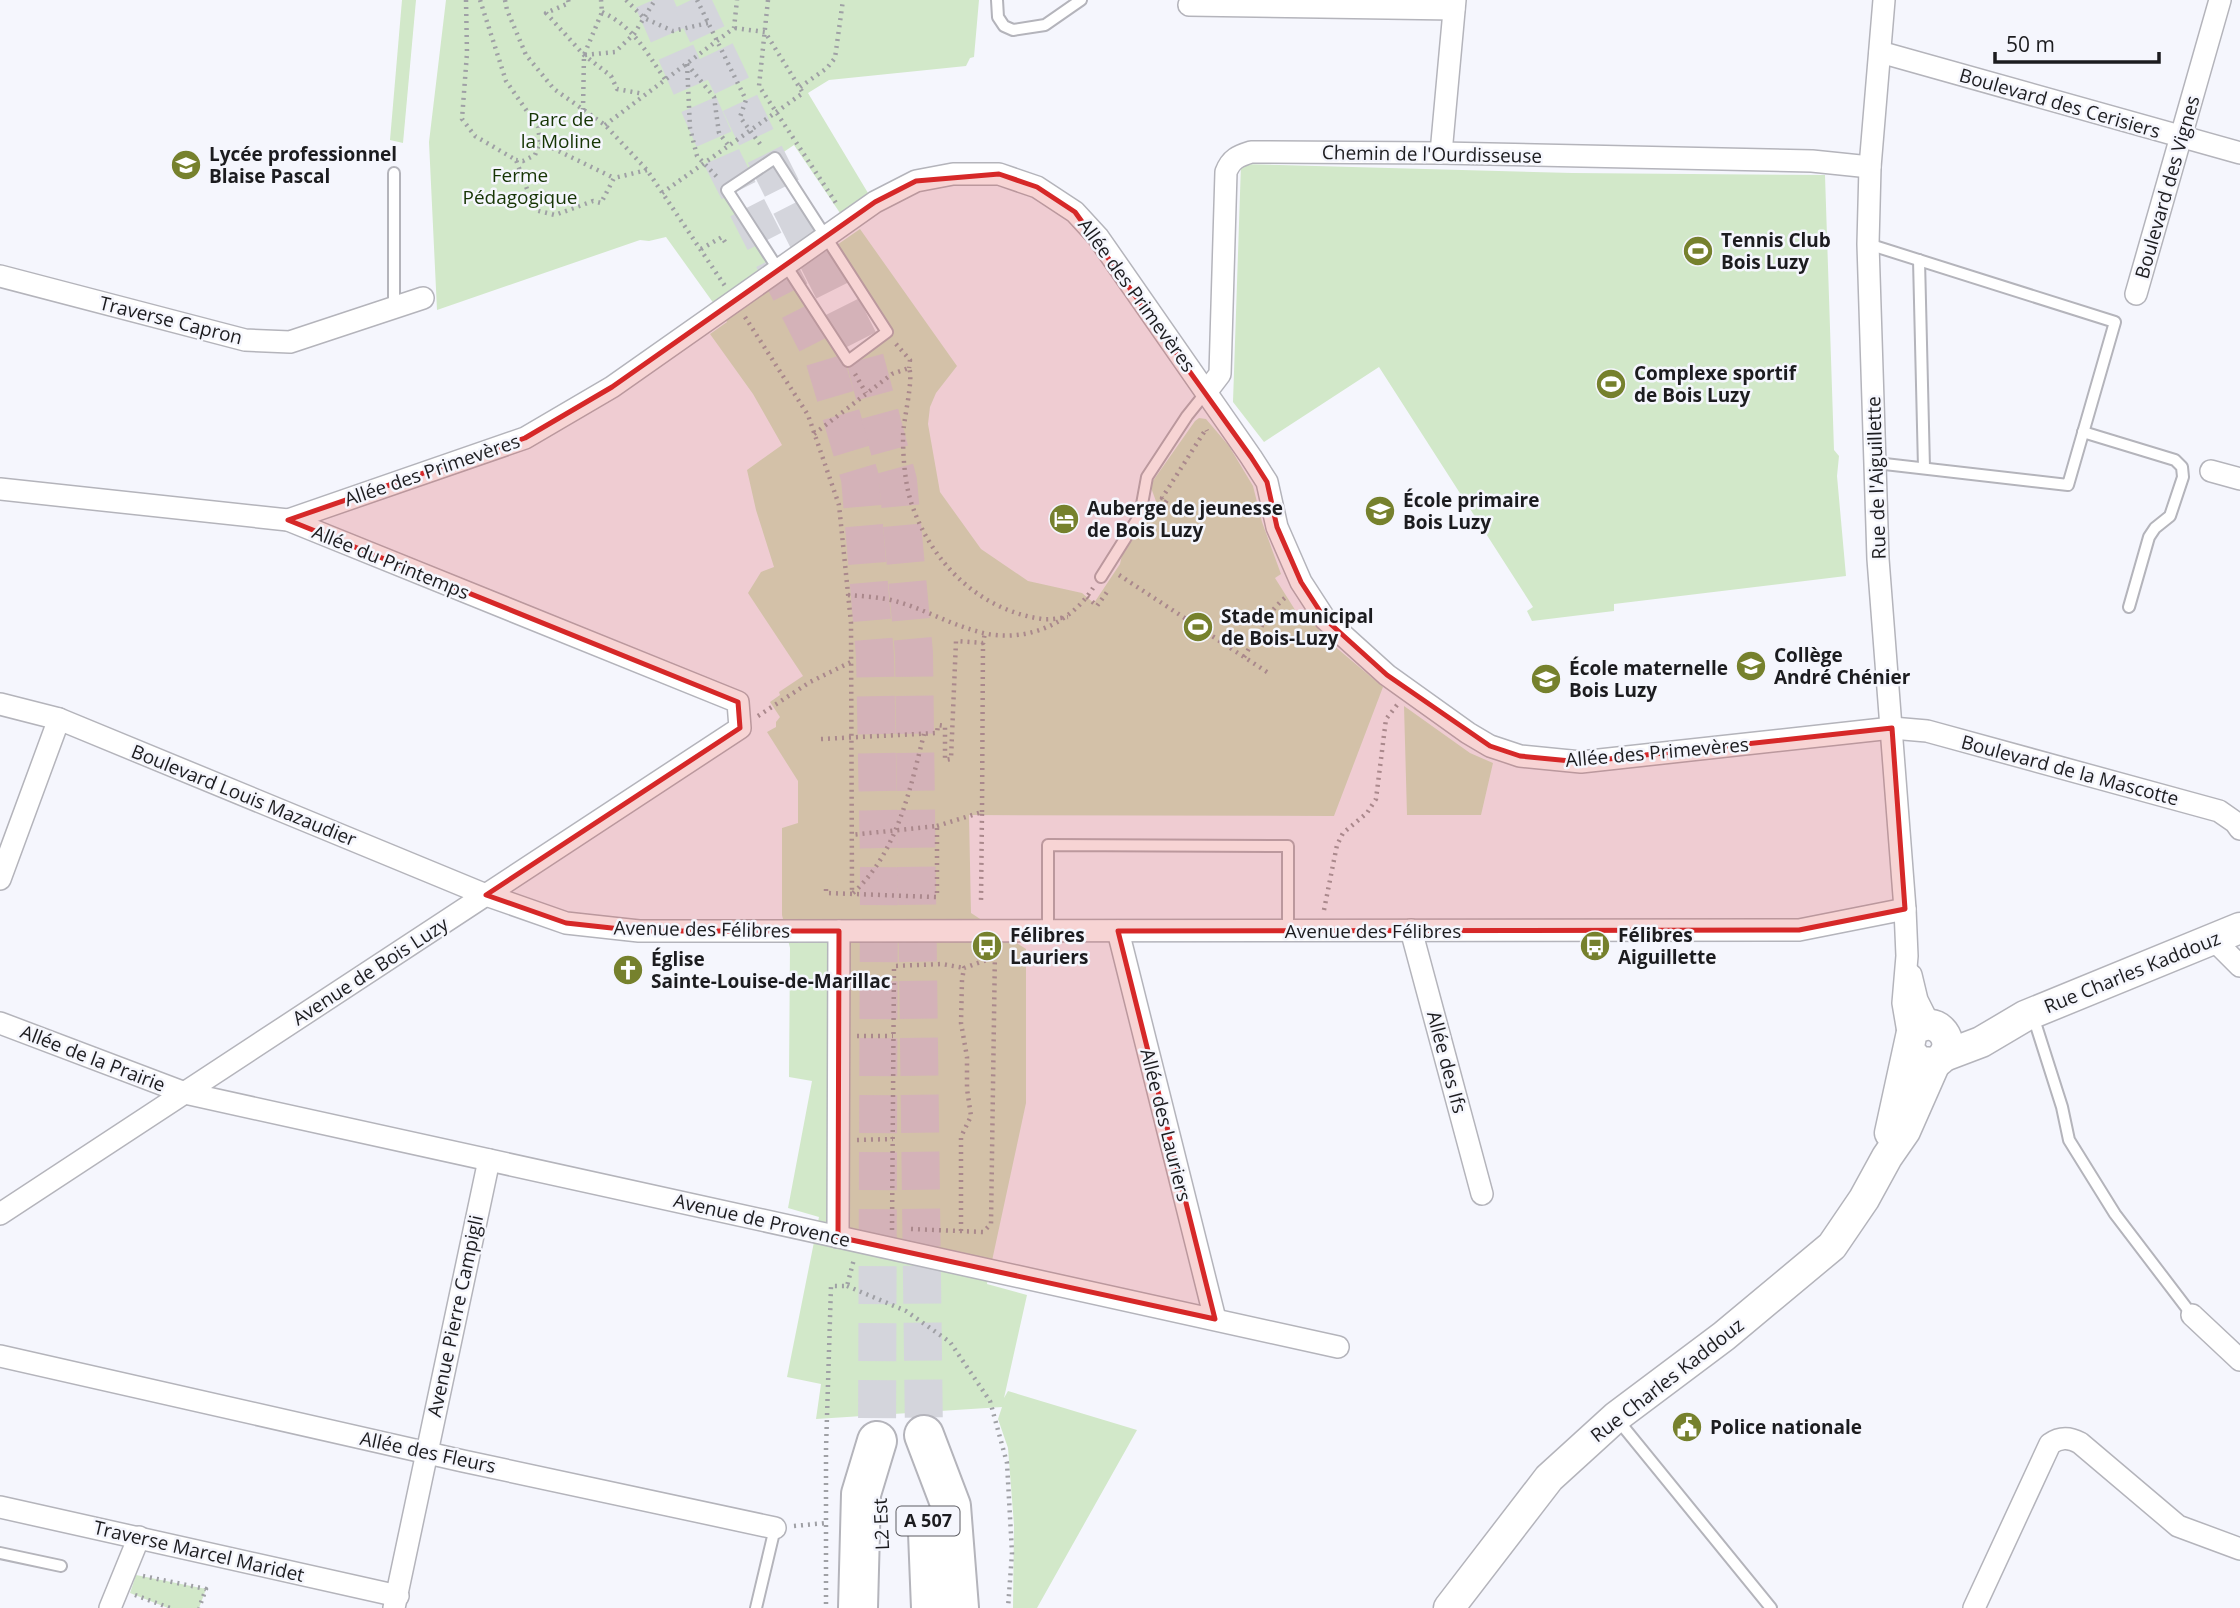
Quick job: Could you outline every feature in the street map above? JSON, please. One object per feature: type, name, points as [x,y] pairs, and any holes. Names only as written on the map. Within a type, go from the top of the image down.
[{"type":"highway","name":"A 507","points":[[931,1608],[924,1434],[951,1506],[959,1608]]},
{"type":"highway","name":"L2 Est","points":[[858,1608],[861,1494],[877,1441],[886,1608]]},
{"type":"street","name":"Rue de l'Aiguillette","points":[[1884,0],[1870,167],[1868,244],[1878,559],[1907,956],[1928,1043]]},
{"type":"street","name":"Boulevard des Vignes","points":[[2136,294],[2220,0]]},
{"type":"street","points":[[1189,5],[1455,5],[1441,153]]},
{"type":"street","name":"Boulevard des Cerisiers","points":[[1880,52],[2240,153]]},
{"type":"street","name":"Chemin de l'Ourdisseuse","points":[[1207,390],[1220,374],[1226,172],[1230,161],[1251,152],[1812,161],[1870,167]]},
{"type":"street","name":"Allée des Primevères","points":[[288,520],[525,438],[611,387],[875,202],[916,181],[953,174],[999,174],[1037,187],[1075,212],[1098,237],[1207,390],[1267,482],[1277,527],[1301,582],[1325,619],[1387,675],[1468,733],[1490,746],[1520,756],[1581,762],[1892,729]]},
{"type":"street","name":"Traverse Capron","points":[[0,276],[245,340],[290,342],[423,298]]},
{"type":"street","points":[[2211,471],[2240,478]]},
{"type":"street","name":"Allée du Printemps","points":[[0,489],[288,520],[738,702],[740,728]]},
{"type":"street","name":"Boulevard Louis Mazaudier","points":[[0,704],[59,719],[486,895]]},
{"type":"street","points":[[0,879],[59,719]]},
{"type":"street","name":"Avenue de Bois Luzy","points":[[0,1214],[740,728]]},
{"type":"street","name":"Boulevard de la Mascotte","points":[[1892,729],[1927,731],[2219,811],[2240,829]]},
{"type":"street","name":"Avenue des Félibres","points":[[486,895],[566,923],[639,931],[1799,930],[1905,909]]},
{"type":"street","name":"Allée des Ifs","points":[[1411,930],[1482,1194]]},
{"type":"street","points":[[839,931],[847,1239]]},
{"type":"street","name":"Allée des Lauriers","points":[[1118,931],[1215,1319]]},
{"type":"street","points":[[2227,934],[2240,966]]},
{"type":"street","name":"Rue Charles Kaddouz","points":[[1449,1608],[1549,1478],[1616,1417],[1724,1336],[1832,1246],[1905,1131],[1928,1043],[1975,1027],[2029,1014],[2227,934]]},
{"type":"street","name":"Allée de la Prairie","points":[[0,1023],[185,1093]]},
{"type":"street","name":"Avenue de Provence","points":[[185,1093],[847,1239],[892,1238],[1338,1347]]},
{"type":"street","name":"Avenue Pierre Campigli","points":[[396,1602],[425,1452],[489,1160]]},
{"type":"street","points":[[2192,1315],[2240,1360]]},
{"type":"street","name":"Allée des Fleurs","points":[[0,1356],[775,1528]]},
{"type":"street","points":[[1974,1608],[2050,1444],[2055,1440],[2072,1438],[2080,1443],[2178,1526],[2240,1549]]},
{"type":"street","name":"Traverse Marcel Maridet","points":[[0,1507],[139,1537],[396,1602]]},
{"type":"street","points":[[113,1600],[139,1537]]},
{"type":"lane","points":[[997,0],[998,17],[1004,26],[1013,30],[1045,25],[1081,0]]},
{"type":"lane","points":[[775,158],[826,236],[887,332],[848,360],[727,190],[775,158]]},
{"type":"lane","points":[[394,173],[394,308]]},
{"type":"lane","points":[[1868,244],[2115,322],[2068,485],[1876,463]]},
{"type":"lane","points":[[1919,260],[1924,468]]},
{"type":"lane","points":[[1104,572],[1140,515],[1150,471],[1207,390]]},
{"type":"lane","points":[[2083,432],[2175,460],[2182,467],[2183,477],[2169,516],[2149,537],[2129,607]]},
{"type":"lane","points":[[1048,931],[1048,845],[1288,846],[1288,930]]},
{"type":"lane","points":[[2029,1014],[2062,1107],[2069,1140],[2115,1214],[2192,1315]]},
{"type":"lane","points":[[1616,1417],[1770,1608]]},
{"type":"lane","points":[[756,1608],[775,1528]]},
{"type":"lane","points":[[0,1553],[61,1566]]},
{"type":"path","points":[[466,0],[467,53],[462,119],[475,136],[516,160],[523,161],[535,155],[540,142],[538,127],[506,81],[480,0]]},
{"type":"path","points":[[505,0],[526,55],[554,89],[604,125],[647,170],[712,266]]},
{"type":"path","points":[[568,0],[569,3],[546,13],[584,55],[611,76],[617,89],[645,95]]},
{"type":"path","points":[[583,110],[584,55],[602,12],[601,0]]},
{"type":"path","points":[[626,0],[643,18],[673,31],[708,23]]},
{"type":"path","points":[[584,55],[615,52],[634,34],[655,0]]},
{"type":"path","points":[[697,0],[746,100],[740,117],[750,130]]},
{"type":"path","points":[[734,28],[737,0]]},
{"type":"path","points":[[768,0],[759,86],[841,210]]},
{"type":"path","points":[[800,87],[827,68],[835,58],[843,0]]},
{"type":"path","points":[[602,12],[621,21],[634,34],[665,79]]},
{"type":"path","points":[[604,125],[734,28],[765,32]]},
{"type":"path","points":[[662,193],[803,93],[765,32]]},
{"type":"path","points":[[687,64],[714,97],[719,134],[730,146]]},
{"type":"path","points":[[687,64],[690,128],[697,156],[705,164]]},
{"type":"path","points":[[540,142],[614,178],[647,170]]},
{"type":"path","points":[[516,160],[535,210],[555,215],[593,201],[601,202],[614,178]]},
{"type":"path","points":[[701,250],[722,237],[725,242]]},
{"type":"path","points":[[734,300],[808,415],[839,505],[848,595],[851,662],[852,893]]},
{"type":"path","points":[[892,339],[910,360],[911,374],[903,437],[907,481],[914,512],[939,558],[960,581],[996,604],[1044,620],[1068,617]]},
{"type":"path","points":[[848,360],[866,393]]},
{"type":"path","points":[[814,434],[892,374],[909,368]]},
{"type":"path","points":[[1153,521],[1167,500],[1162,498],[1206,429],[1212,438]]},
{"type":"path","points":[[848,595],[890,600],[985,633],[1020,635],[1050,627],[1068,617],[1087,597],[1097,606],[1125,564]]},
{"type":"path","points":[[1104,572],[1118,574],[1270,674]]},
{"type":"path","points":[[1244,657],[1276,605],[1289,595],[1300,611],[1312,601]]},
{"type":"path","points":[[981,902],[985,633]]},
{"type":"path","points":[[821,739],[937,733],[938,725],[945,726],[945,760],[951,759],[956,641],[983,643]]},
{"type":"path","points":[[764,713],[810,682],[851,662]]},
{"type":"path","points":[[1320,930],[1337,845],[1343,833],[1367,813],[1376,799],[1386,719]]},
{"type":"path","points":[[852,893],[869,878],[883,858],[908,799],[924,734]]},
{"type":"path","points":[[852,835],[937,826],[982,813]]},
{"type":"path","points":[[826,889],[825,893],[937,897],[937,826]]},
{"type":"path","points":[[995,931],[995,957],[991,1224],[983,1232],[961,1231],[892,1238],[894,966],[943,964],[964,968],[995,957]]},
{"type":"path","points":[[961,1231],[961,1137],[971,1116],[967,1057],[961,1023],[964,968]]},
{"type":"path","points":[[852,1036],[893,1036]]},
{"type":"path","points":[[852,1140],[893,1139]]},
{"type":"path","points":[[847,1239],[853,1259],[847,1286]]},
{"type":"path","points":[[826,1608],[831,1286],[847,1286],[906,1311],[950,1342],[990,1401],[1007,1464],[1012,1553],[1008,1608]]},
{"type":"path","points":[[775,1528],[826,1523]]},
{"type":"path","points":[[125,1570],[136,1575],[205,1590],[199,1608]]},
{"type":"path","points":[[113,1600],[130,1593],[170,1608]]},
{"type":"highlighted area","points":[[999,174],[1037,187],[1075,212],[1267,482],[1277,527],[1301,582],[1325,619],[1387,675],[1490,746],[1520,756],[1581,762],[1892,728],[1905,909],[1799,930],[1118,931],[1215,1319],[838,1237],[839,931],[639,931],[566,923],[486,895],[740,728],[738,702],[288,520],[525,438],[612,387],[875,202],[916,181]]},
{"type":"green space","points":[[402,0],[416,0],[403,143],[390,140]]},
{"type":"green space","name":"Parc de la Moline","points":[[446,0],[979,0],[974,57],[970,58],[966,66],[829,80],[808,93],[868,193],[840,213],[794,145],[727,190],[783,283],[794,276],[848,360],[887,332],[834,247],[860,229],[957,366],[936,393],[930,407],[928,424],[940,492],[981,549],[1028,581],[1082,593],[1094,603],[1120,564],[1122,555],[1157,504],[1150,485],[1195,421],[1199,418],[1206,419],[1229,446],[1253,486],[1262,522],[1281,574],[1275,578],[1297,613],[1305,611],[1326,639],[1383,687],[1334,816],[969,815],[971,913],[1026,949],[1026,1103],[987,1284],[1027,1295],[1004,1398],[1008,1391],[1137,1430],[1037,1608],[1013,1608],[1014,1525],[1008,1448],[998,1419],[1002,1407],[816,1419],[821,1384],[787,1377],[819,1217],[788,1208],[812,1081],[789,1077],[790,948],[782,915],[782,828],[798,823],[798,781],[767,732],[776,727],[780,717],[770,702],[780,695],[779,692],[803,676],[748,593],[761,572],[774,567],[747,470],[782,445],[753,394],[710,334],[727,322],[666,237],[640,240],[437,310],[429,142]]},
{"type":"green space","name":"Complexe sportif de Bois Luzy","points":[[1241,164],[1572,173],[1825,175],[1834,450],[1839,456],[1837,476],[1846,576],[1614,604],[1614,611],[1532,621],[1527,611],[1533,607],[1379,367],[1264,442],[1233,402]]},
{"type":"green space","points":[[1404,706],[1470,753],[1493,763],[1481,815],[1407,815]]},
{"type":"green space","points":[[136,1575],[206,1589],[199,1608],[168,1608],[130,1593]]},
{"type":"tunnel","points":[[653,0],[724,162],[824,358],[860,478],[875,656],[879,863],[877,1441]]},
{"type":"tunnel","points":[[691,0],[760,145],[861,345],[898,481],[914,653],[924,1435]]},
{"type":"place","name":"Lycée professionnel Blaise Pascal","points":[[186,165]]},
{"type":"place","name":"Tennis Club Bois Luzy","points":[[1698,251]]},
{"type":"place","name":"Complexe sportif de Bois Luzy","points":[[1611,384]]},
{"type":"place","name":"École primaire Bois Luzy","points":[[1380,511]]},
{"type":"place","name":"Auberge de jeunesse de Bois Luzy","points":[[1064,519]]},
{"type":"place","name":"Stade municipal de Bois-Luzy","points":[[1198,627]]},
{"type":"place","name":"Collège André Chénier","points":[[1751,666]]},
{"type":"place","name":"École maternelle Bois Luzy","points":[[1546,679]]},
{"type":"place","name":"Félibres Lauriers","points":[[987,946]]},
{"type":"place","name":"Félibres Aiguillette","points":[[1595,946]]},
{"type":"place","name":"Église Sainte-Louise-de-Marillac","points":[[628,970]]},
{"type":"place","name":"Police nationale","points":[[1687,1427]]},
{"type":"park label","name":"Ferme Pédagogique","points":[[520,186]]}]
